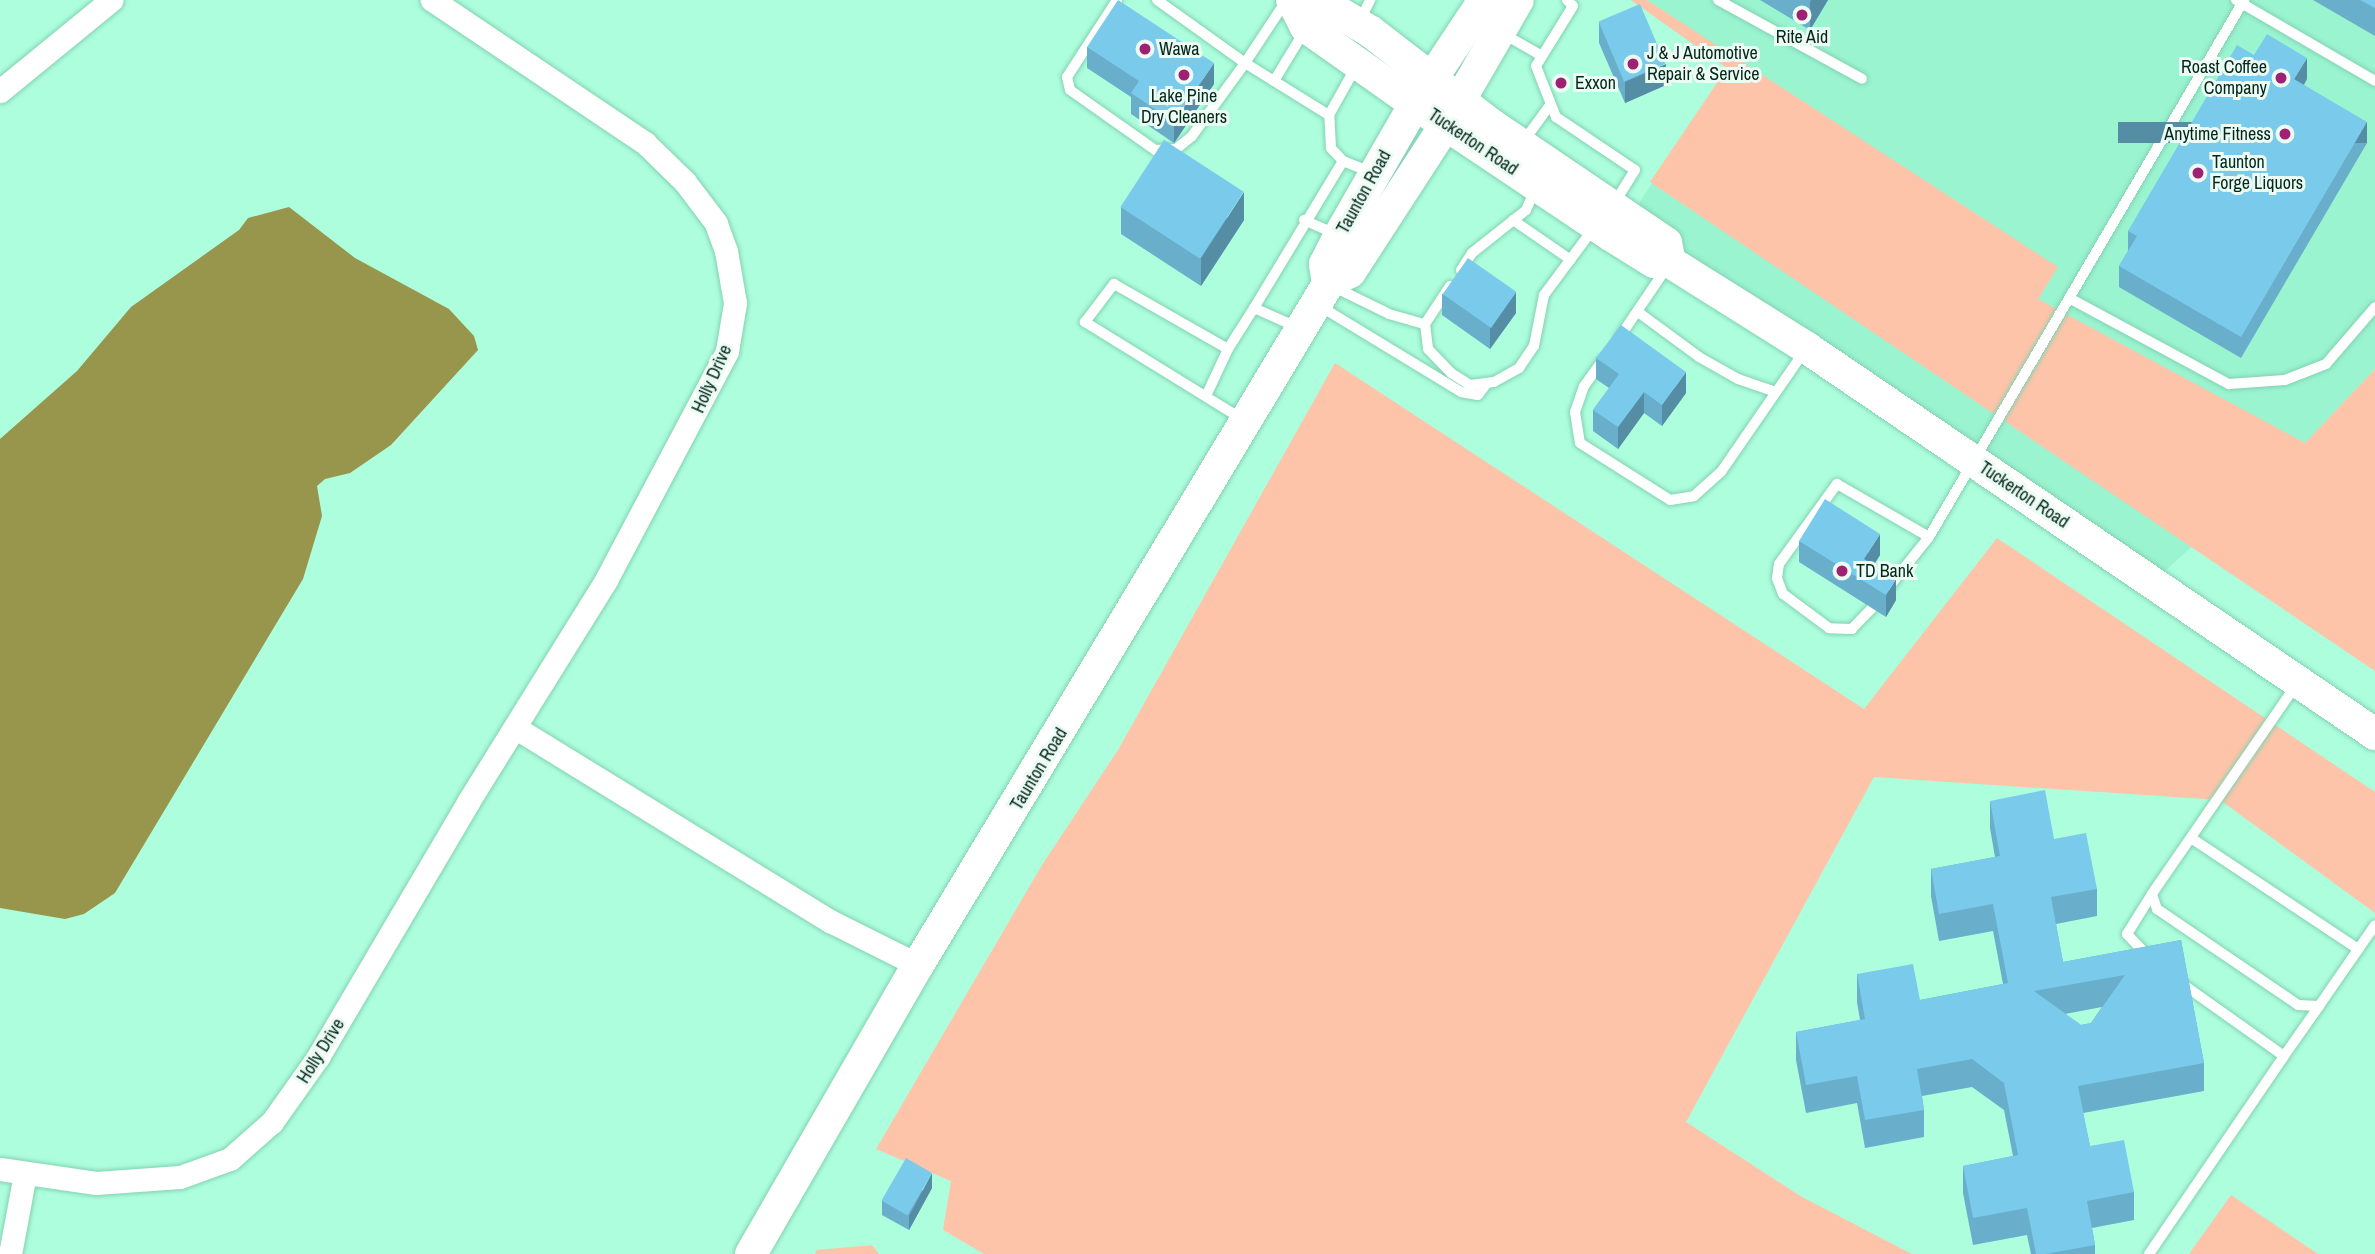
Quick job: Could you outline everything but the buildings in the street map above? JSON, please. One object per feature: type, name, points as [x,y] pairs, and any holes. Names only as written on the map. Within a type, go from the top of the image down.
[{"type":"main road","name":"Taunton Road","points":[[1315,306],[1325,264],[1339,236],[1415,104],[1484,0]]},
{"type":"main road","name":"Taunton Road","points":[[751,1254],[918,965],[1315,306],[1350,272],[1446,124],[1518,0]]},
{"type":"main road","name":"Tuckerton Road","points":[[1305,9],[1364,12],[1433,78],[1462,98],[1489,123],[1522,144],[1654,262],[1670,262],[1807,348],[2375,734]]},
{"type":"main road","name":"Tuckerton Road","points":[[1305,9],[1359,63],[1415,104],[1537,185],[1604,215]]},
{"type":"street","points":[[0,91],[111,0]]},
{"type":"street","name":"Holly Drive","points":[[0,1169],[96,1183],[152,1181],[206,1170],[253,1143],[318,1057],[606,580],[704,402],[727,351],[735,303],[716,223],[666,161],[432,0]]},
{"type":"street","points":[[516,728],[830,921],[918,965]]},
{"type":"street","points":[[10,1254],[25,1174]]},
{"type":"lane","points":[[1117,0],[1067,77],[1070,90],[1155,150],[1175,149],[1192,136],[1286,0]]},
{"type":"lane","points":[[1157,0],[1245,63],[1329,115]]},
{"type":"lane","points":[[1537,185],[1526,210],[1472,253],[1425,324],[1428,349],[1451,373],[1471,385],[1487,383],[1519,368],[1534,346],[1544,295],[1635,170],[1556,117],[1550,105],[1536,65],[1573,6],[1567,0]]},
{"type":"lane","points":[[1718,0],[1863,79]]},
{"type":"lane","points":[[1884,592],[1929,537],[2241,1],[2375,81]]},
{"type":"lane","points":[[1274,81],[1305,9]]},
{"type":"lane","points":[[1500,31],[1542,55]]},
{"type":"lane","points":[[1359,63],[1329,115],[1331,148],[1343,161],[1374,174]]},
{"type":"lane","points":[[1522,144],[1550,105]]},
{"type":"lane","points":[[1206,396],[1228,349],[1304,220],[1343,161]]},
{"type":"lane","points":[[1304,220],[1339,236]]},
{"type":"lane","points":[[1513,220],[1571,260]]},
{"type":"lane","points":[[1670,262],[1638,312],[1584,386],[1575,412],[1580,443],[1670,499],[1694,496],[1721,471],[1807,348]]},
{"type":"lane","points":[[1228,349],[1114,284],[1085,322],[1246,422]]},
{"type":"lane","points":[[2069,298],[2229,384],[2285,380],[2326,364],[2375,307]]},
{"type":"lane","points":[[1315,306],[1461,392],[1478,394],[1487,383]]},
{"type":"lane","points":[[1254,308],[1315,306],[1388,314],[1425,324]]},
{"type":"lane","points":[[1638,312],[1699,357],[1738,379],[1776,392]]},
{"type":"lane","points":[[1872,608],[1856,627],[1835,631],[1783,594],[1777,583],[1780,562],[1837,484],[1929,537]]},
{"type":"lane","points":[[2153,961],[2127,934],[2298,683]]},
{"type":"lane","points":[[2191,838],[2358,949]]},
{"type":"lane","points":[[2152,894],[2157,909],[2298,1005],[2319,1006]]},
{"type":"lane","points":[[2149,1254],[2375,925]]},
{"type":"lane","points":[[2179,982],[2284,1056]]},
{"type":"shaded area","points":[[1631,0],[2375,0],[2375,369],[2305,443],[2153,582],[1628,220],[1727,68]]},
{"type":"shaded area","points":[[1631,0],[1647,0],[2058,267],[2038,299],[2305,443],[2375,369],[2375,671],[1650,182],[1727,68]]},
{"type":"shaded area","points":[[289,207],[355,258],[449,309],[474,336],[478,350],[391,445],[350,473],[325,479],[317,486],[322,516],[303,579],[115,893],[84,914],[65,919],[0,908],[0,439],[77,371],[131,307],[239,230],[248,218]]},
{"type":"shaded area","points":[[1335,363],[1864,709],[1997,538],[2375,792],[2375,913],[2220,800],[1874,777],[1686,1122],[1802,1197],[1912,1254],[984,1254],[943,1230],[951,1181],[876,1149],[1042,865],[1118,750]]},
{"type":"shaded area","points":[[2231,1195],[2318,1254],[2189,1254]]},
{"type":"shaded area","points":[[872,1245],[879,1254],[815,1254],[817,1250]]},
{"type":"place","name":"Rite Aid","points":[[1802,15]]},
{"type":"place","name":"Wawa","points":[[1145,49]]},
{"type":"place","name":"J & J Automotive Repair & Service","points":[[1633,64]]},
{"type":"place","name":"Lake Pine Dry Cleaners","points":[[1184,75]]},
{"type":"place","name":"Roast Coffee Company","points":[[2281,78]]},
{"type":"place","name":"Exxon","points":[[1561,83]]},
{"type":"place","name":"Anytime Fitness","points":[[2285,134]]},
{"type":"place","name":"Taunton Forge Liquors","points":[[2198,173]]},
{"type":"place","name":"TD Bank","points":[[1842,571]]}]
